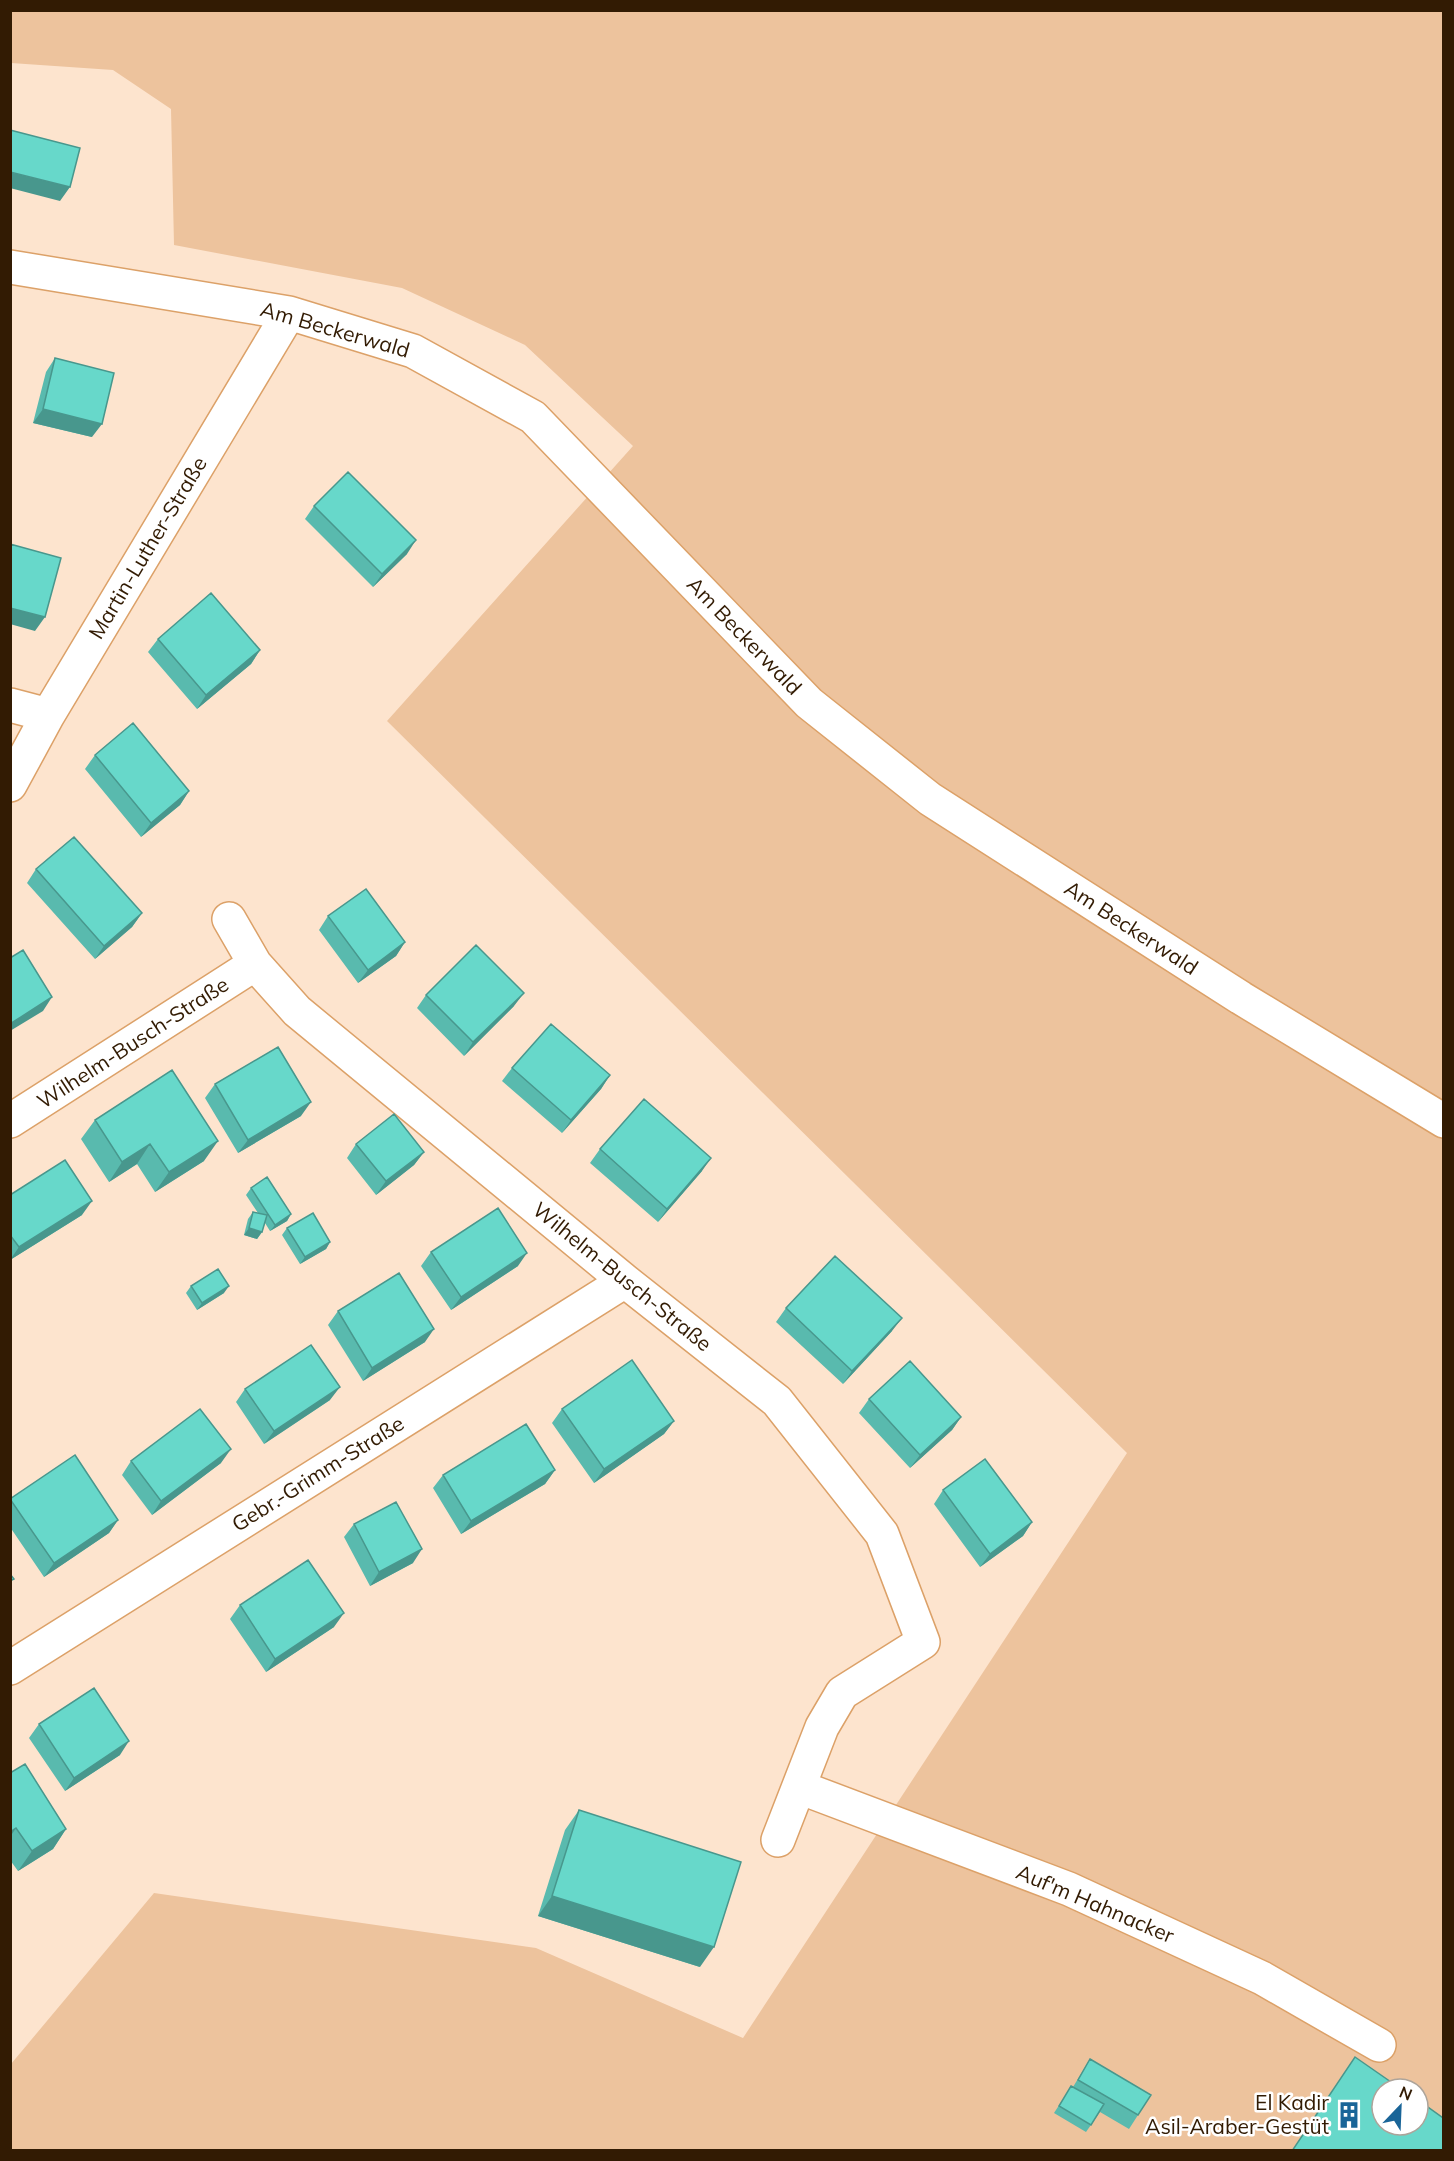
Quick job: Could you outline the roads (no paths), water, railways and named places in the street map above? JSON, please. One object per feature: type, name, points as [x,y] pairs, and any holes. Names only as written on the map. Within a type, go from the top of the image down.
[{"type":"street","name":"Am Beckerwald","points":[[10,267],[289,313],[413,351],[533,417],[809,704],[930,799],[1240,998],[1443,1121]]},
{"type":"street","name":"Martin-Luther-Straße","points":[[10,785],[48,715],[289,313]]},
{"type":"street","points":[[10,705],[48,715]]},
{"type":"street","name":"Wilhelm-Busch-Straße","points":[[230,919],[255,964],[297,1011],[625,1281],[777,1401],[882,1534],[923,1642],[842,1693],[822,1727],[799,1787]]},
{"type":"street","name":"Wilhelm-Busch-Straße","points":[[10,1121],[255,964]]},
{"type":"street","name":"Gebr.-Grimm-Straße","points":[[10,1668],[625,1281]]},
{"type":"street","points":[[778,1840],[799,1787]]},
{"type":"street","name":"Auf'm Hahnacker","points":[[799,1787],[1069,1889],[1262,1978],[1380,2045]]},
{"type":"place","name":"El Kadir Asil-Araber-Gestüt","points":[[1349,2115]]}]
